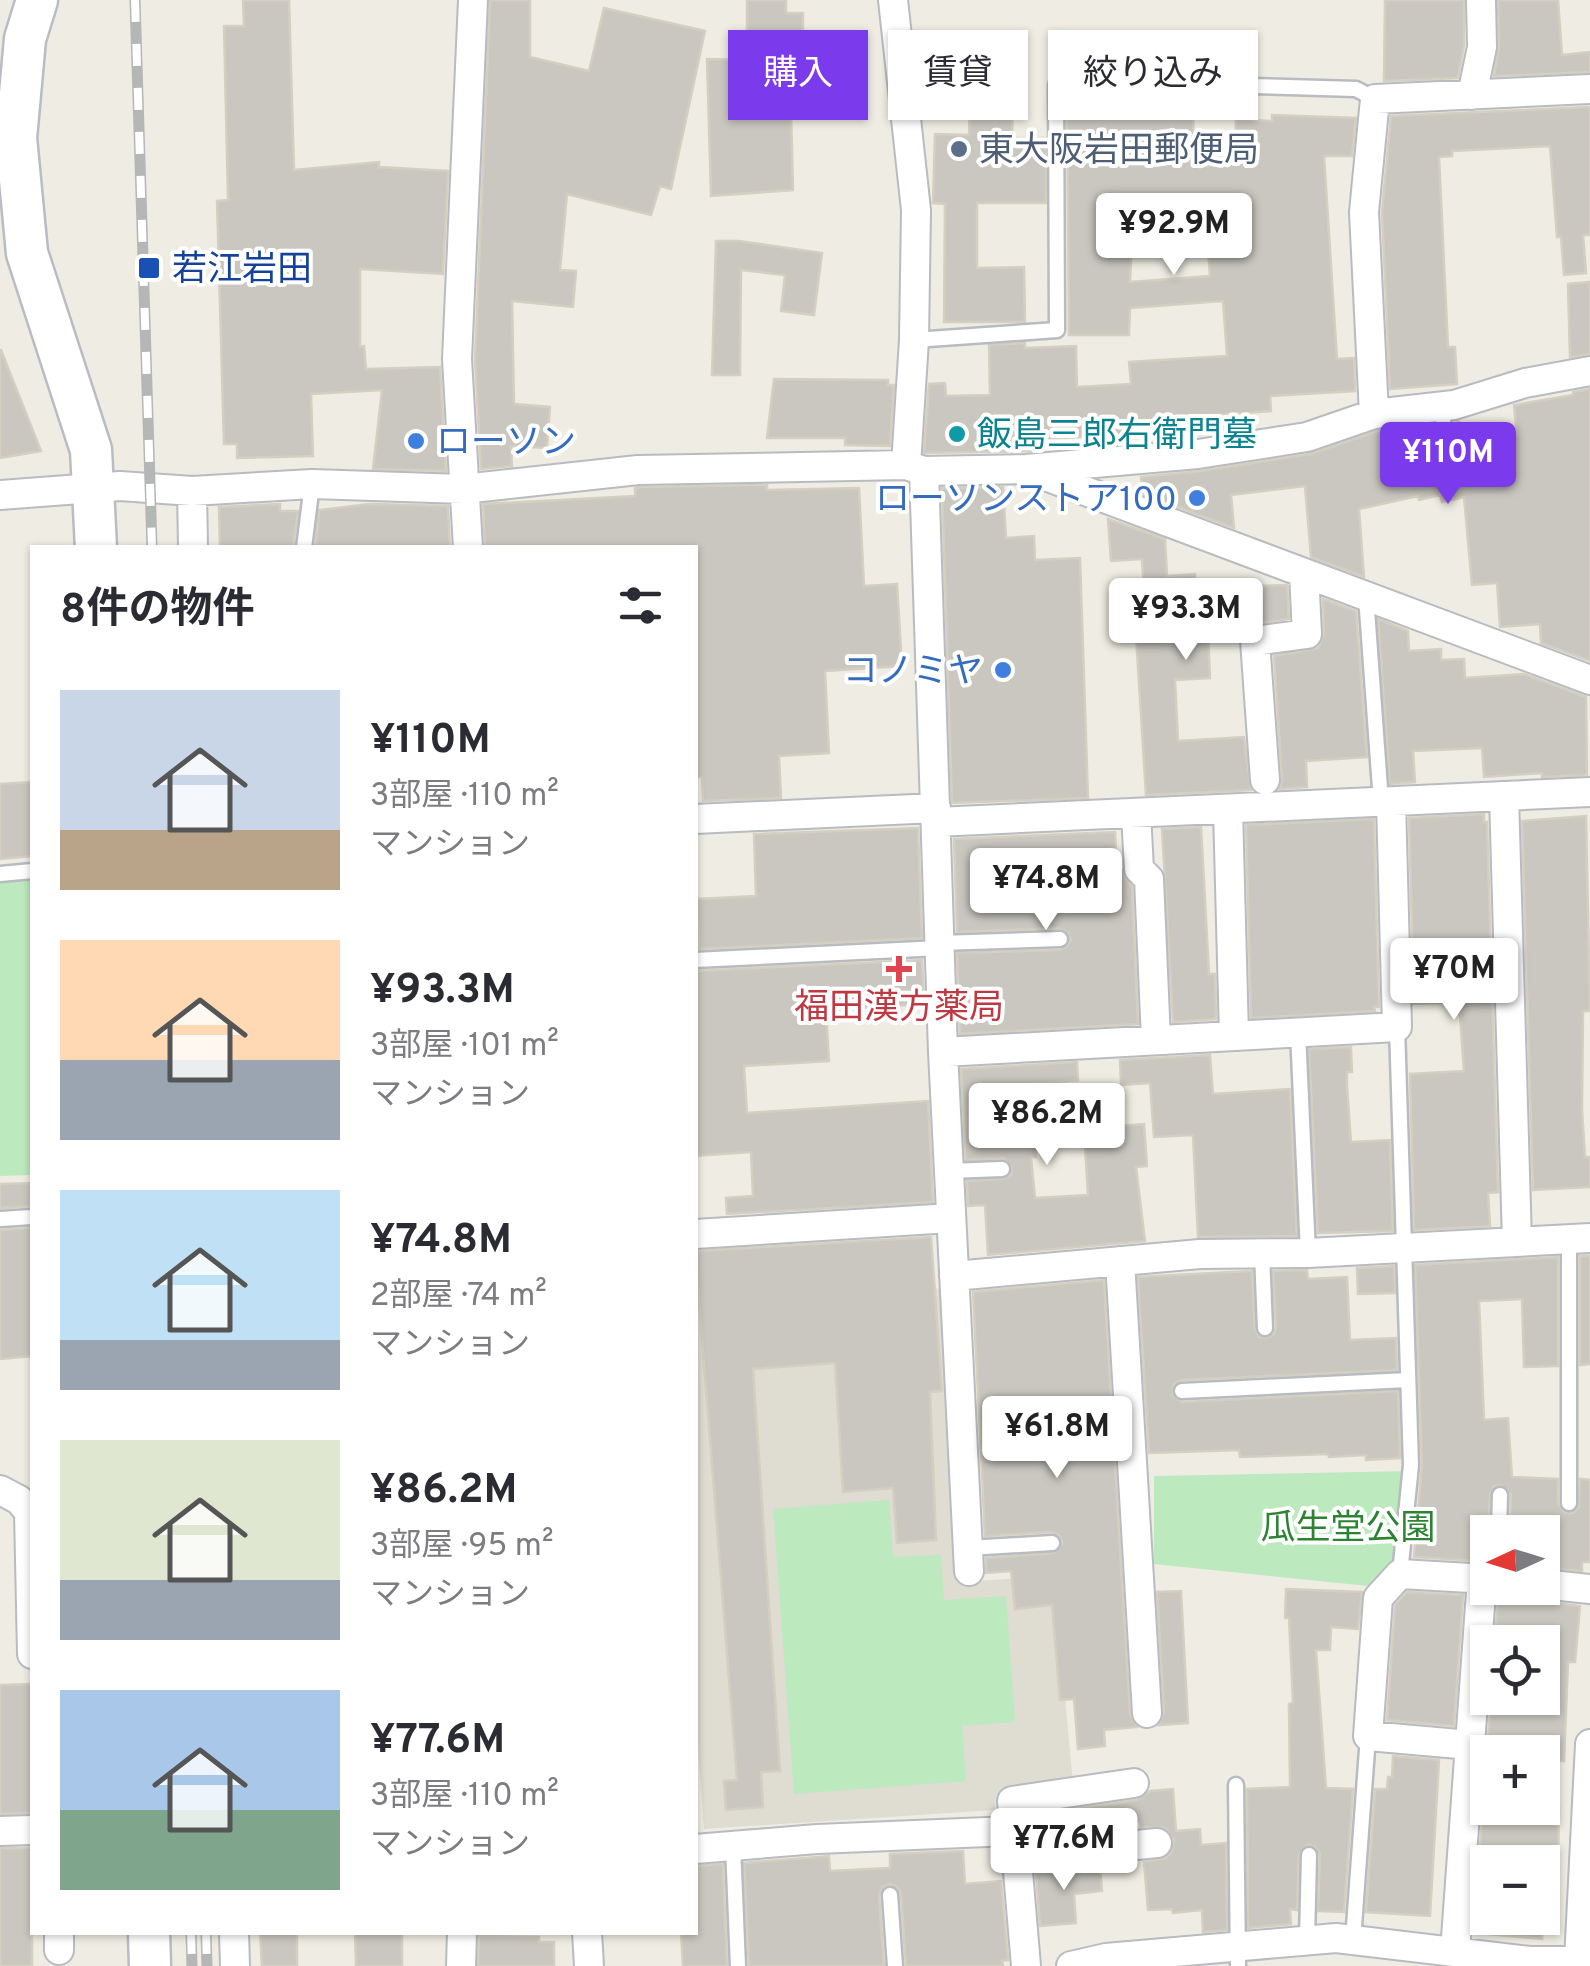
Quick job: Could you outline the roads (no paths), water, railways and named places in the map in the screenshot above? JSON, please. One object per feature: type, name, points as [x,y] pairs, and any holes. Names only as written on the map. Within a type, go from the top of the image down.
[{"type":"street","points":[[37,0],[26,39],[16,138],[27,252],[90,450],[96,545]]},
{"type":"street","points":[[468,545],[457,359],[473,0]]},
{"type":"street","points":[[893,0],[916,210],[915,468],[936,815],[943,1052],[969,1560]]},
{"type":"street","points":[[1472,95],[1482,47],[1481,0]]},
{"type":"street","points":[[1374,414],[1364,212],[1375,100],[1590,89]]},
{"type":"street","points":[[0,495],[120,486],[192,491],[312,484],[463,489],[638,470],[1026,469],[1198,454],[1307,437],[1374,414],[1441,406],[1540,379],[1590,371]]},
{"type":"street","points":[[1026,469],[1590,680]]},
{"type":"street","points":[[192,491],[193,545]]},
{"type":"street","points":[[1265,780],[1255,641],[1308,634],[1304,574]]},
{"type":"street","points":[[698,818],[1136,813],[1590,792]]},
{"type":"street","points":[[1504,796],[1516,1242]]},
{"type":"street","points":[[943,1052],[1396,1027],[1386,802]]},
{"type":"street","points":[[1228,809],[1234,1036]]},
{"type":"street","points":[[1136,813],[1140,869],[1149,879],[1156,1040]]},
{"type":"street","points":[[698,1234],[951,1218]]},
{"type":"street","points":[[954,1276],[1120,1260],[1579,1239]]},
{"type":"street","points":[[1120,1260],[1147,1713]]},
{"type":"street","points":[[0,1490],[30,1512]]},
{"type":"street","points":[[1461,1957],[1470,1745],[1368,1736],[1378,1598],[1400,1574],[1470,1578]]},
{"type":"street","points":[[1560,1586],[1590,1589]]},
{"type":"street","points":[[1471,1735],[1483,1605]]},
{"type":"street","points":[[1070,1966],[1106,1958],[1238,1956],[1308,1940],[1353,1940],[1461,1957],[1584,1961],[1590,1744]]},
{"type":"street","points":[[1026,1966],[1012,1802],[1134,1783]]},
{"type":"street","points":[[0,1831],[30,1830]]},
{"type":"street","points":[[698,1849],[1157,1843]]},
{"type":"street","points":[[149,1935],[150,1966]]},
{"type":"street","points":[[234,1935],[236,1966]]},
{"type":"street","points":[[461,1966],[462,1935]]},
{"type":"street","points":[[587,1935],[589,1966]]},
{"type":"lane","points":[[1258,86],[1356,90],[1375,100]]},
{"type":"lane","points":[[914,340],[1057,330],[1056,120]]},
{"type":"lane","points":[[1441,406],[1452,473]]},
{"type":"lane","points":[[304,545],[312,484]]},
{"type":"lane","points":[[1366,596],[1386,802]]},
{"type":"lane","points":[[0,874],[30,871]]},
{"type":"lane","points":[[698,960],[1060,939]]},
{"type":"lane","points":[[1396,1027],[1411,1465],[1400,1574]]},
{"type":"lane","points":[[1298,1032],[1308,1253]]},
{"type":"lane","points":[[949,1171],[1002,1169]]},
{"type":"lane","points":[[0,1219],[30,1217]]},
{"type":"lane","points":[[1569,1503],[1579,1239]]},
{"type":"lane","points":[[1262,1254],[1265,1328]]},
{"type":"lane","points":[[1182,1391],[1408,1380]]},
{"type":"lane","points":[[1499,1515],[1500,1495]]},
{"type":"lane","points":[[969,1560],[1052,1543]]},
{"type":"lane","points":[[1353,1940],[1368,1736]]},
{"type":"lane","points":[[1236,1785],[1238,1956]]},
{"type":"lane","points":[[733,1846],[738,1966]]},
{"type":"lane","points":[[1308,1940],[1309,1855]]},
{"type":"lane","points":[[890,1895],[895,1966]]},
{"type":"railway","points":[[135,0],[152,545]]},
{"type":"railway","points":[[191,1935],[192,1966]]},
{"type":"railway","points":[[206,1935],[207,1966]]},
{"type":"place","name":"東大阪岩田郵便局","points":[[959,149]]},
{"type":"place","name":"若江岩田","points":[[149,268]]},
{"type":"place","name":"飯島三郎右衛門墓","points":[[957,434]]},
{"type":"place","name":"ローソン","points":[[416,441]]},
{"type":"place","name":"ローソンストア100","points":[[1197,498]]},
{"type":"place","name":"コノミヤ","points":[[1003,670]]},
{"type":"place","name":"福田漢方薬局","points":[[899,969]]},
{"type":"park label","name":"瓜生堂公園","points":[[1348,1527]]}]
